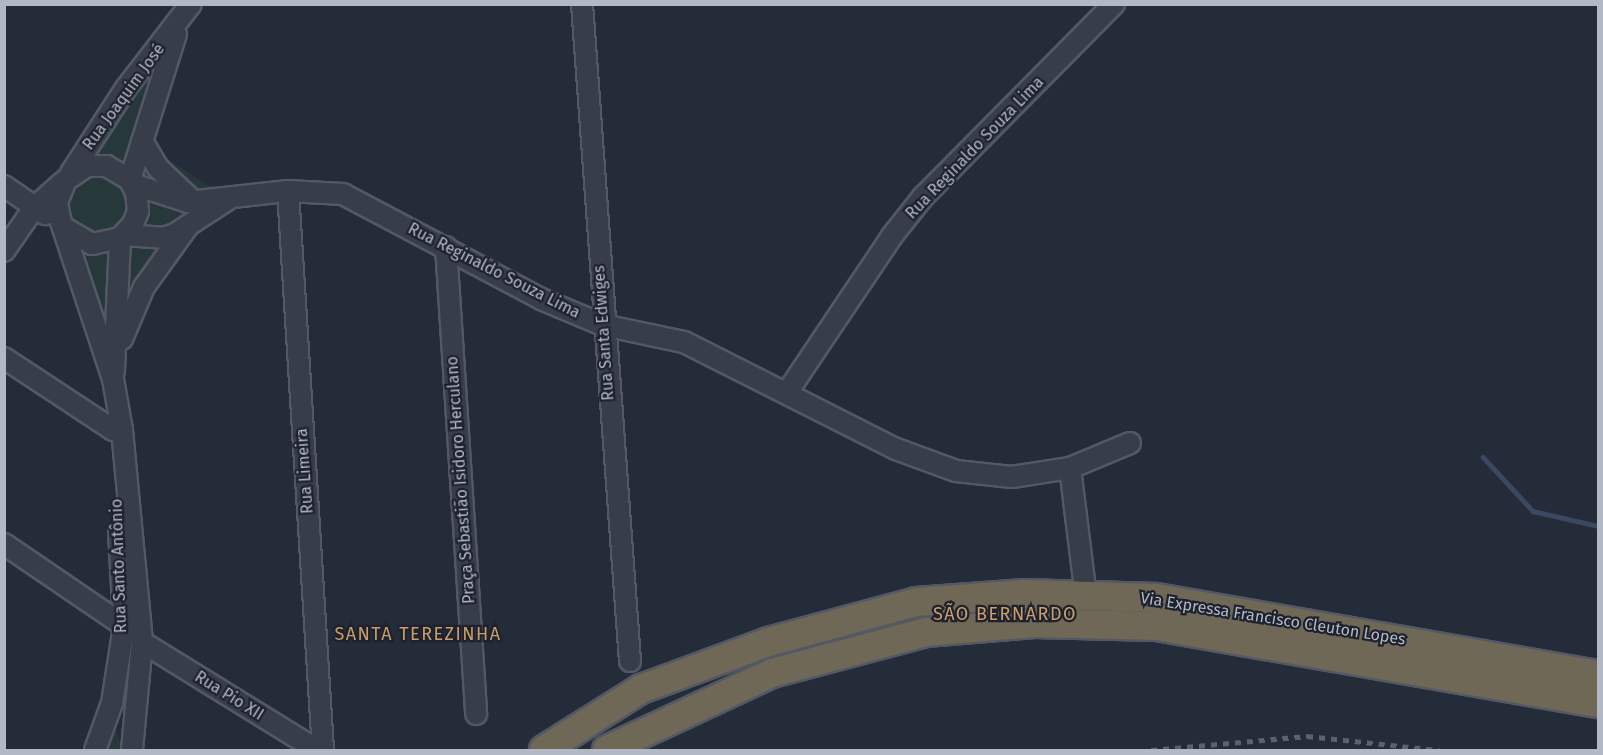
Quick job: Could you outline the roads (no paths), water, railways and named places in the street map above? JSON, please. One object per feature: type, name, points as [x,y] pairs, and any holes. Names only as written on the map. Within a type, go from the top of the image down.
[{"type":"highway","name":"Via Expressa Francisco Cleuton Lopes","points":[[546,749],[642,689],[768,642],[916,602],[1025,594],[1156,598],[1599,675]]},
{"type":"highway","name":"Via Expressa Francisco Cleuton Lopes","points":[[623,746],[772,673],[926,632],[1035,623],[1156,626],[1599,703]]},
{"type":"street","name":"Rua Santa Edwiges","points":[[582,4],[603,325],[630,661]]},
{"type":"street","name":"Rua Reginaldo Souza Lima","points":[[788,392],[892,236],[922,197],[1114,4]]},
{"type":"street","name":"Rua Joaquim José","points":[[131,182],[142,141],[185,12]]},
{"type":"street","name":"Rua Joaquim José","points":[[68,178],[126,88],[185,12]]},
{"type":"street","points":[[142,141],[158,168],[194,202]]},
{"type":"street","points":[[4,186],[34,208],[92,244],[122,236],[138,211],[131,182],[114,168],[100,164],[87,166],[68,178],[34,208],[4,251]]},
{"type":"street","points":[[64,227],[57,202],[68,178]]},
{"type":"street","name":"Rua Reginaldo Souza Lima","points":[[131,182],[194,202],[288,191],[343,194],[541,299],[603,325],[684,342],[788,392],[896,449],[956,471],[1012,477],[1070,468],[1130,443]]},
{"type":"street","name":"Rua Limeira","points":[[288,191],[323,750]]},
{"type":"street","name":"Rua Reginaldo Souza Lima","points":[[122,236],[163,237],[188,226],[230,199]]},
{"type":"street","points":[[117,350],[144,287],[188,226]]},
{"type":"street","name":"Rua Santo Antônio","points":[[64,227],[113,379],[142,642],[133,750]]},
{"type":"street","name":"Rua Santo Antônio","points":[[113,379],[117,350],[122,236]]},
{"type":"street","name":"Praça Sebastião Isidoro Herculano","points":[[446,247],[476,714]]},
{"type":"street","points":[[4,358],[118,430]]},
{"type":"street","name":"Rua Santo Antônio","points":[[118,430],[124,626],[112,703],[133,750]]},
{"type":"street","points":[[1070,468],[1086,596]]},
{"type":"street","points":[[4,544],[124,626]]},
{"type":"street","name":"Rua Pio XII","points":[[142,642],[316,750]]},
{"type":"street","points":[[96,750],[112,703]]},
{"type":"waterway","points":[[1483,457],[1533,511],[1598,526]]},
{"type":"railway","points":[[1151,750],[1307,736],[1439,750]]},
{"type":"district","name":"SÃO BERNARDO","points":[[1005,614]]},
{"type":"district","name":"SANTA TEREZINHA","points":[[418,634]]}]
